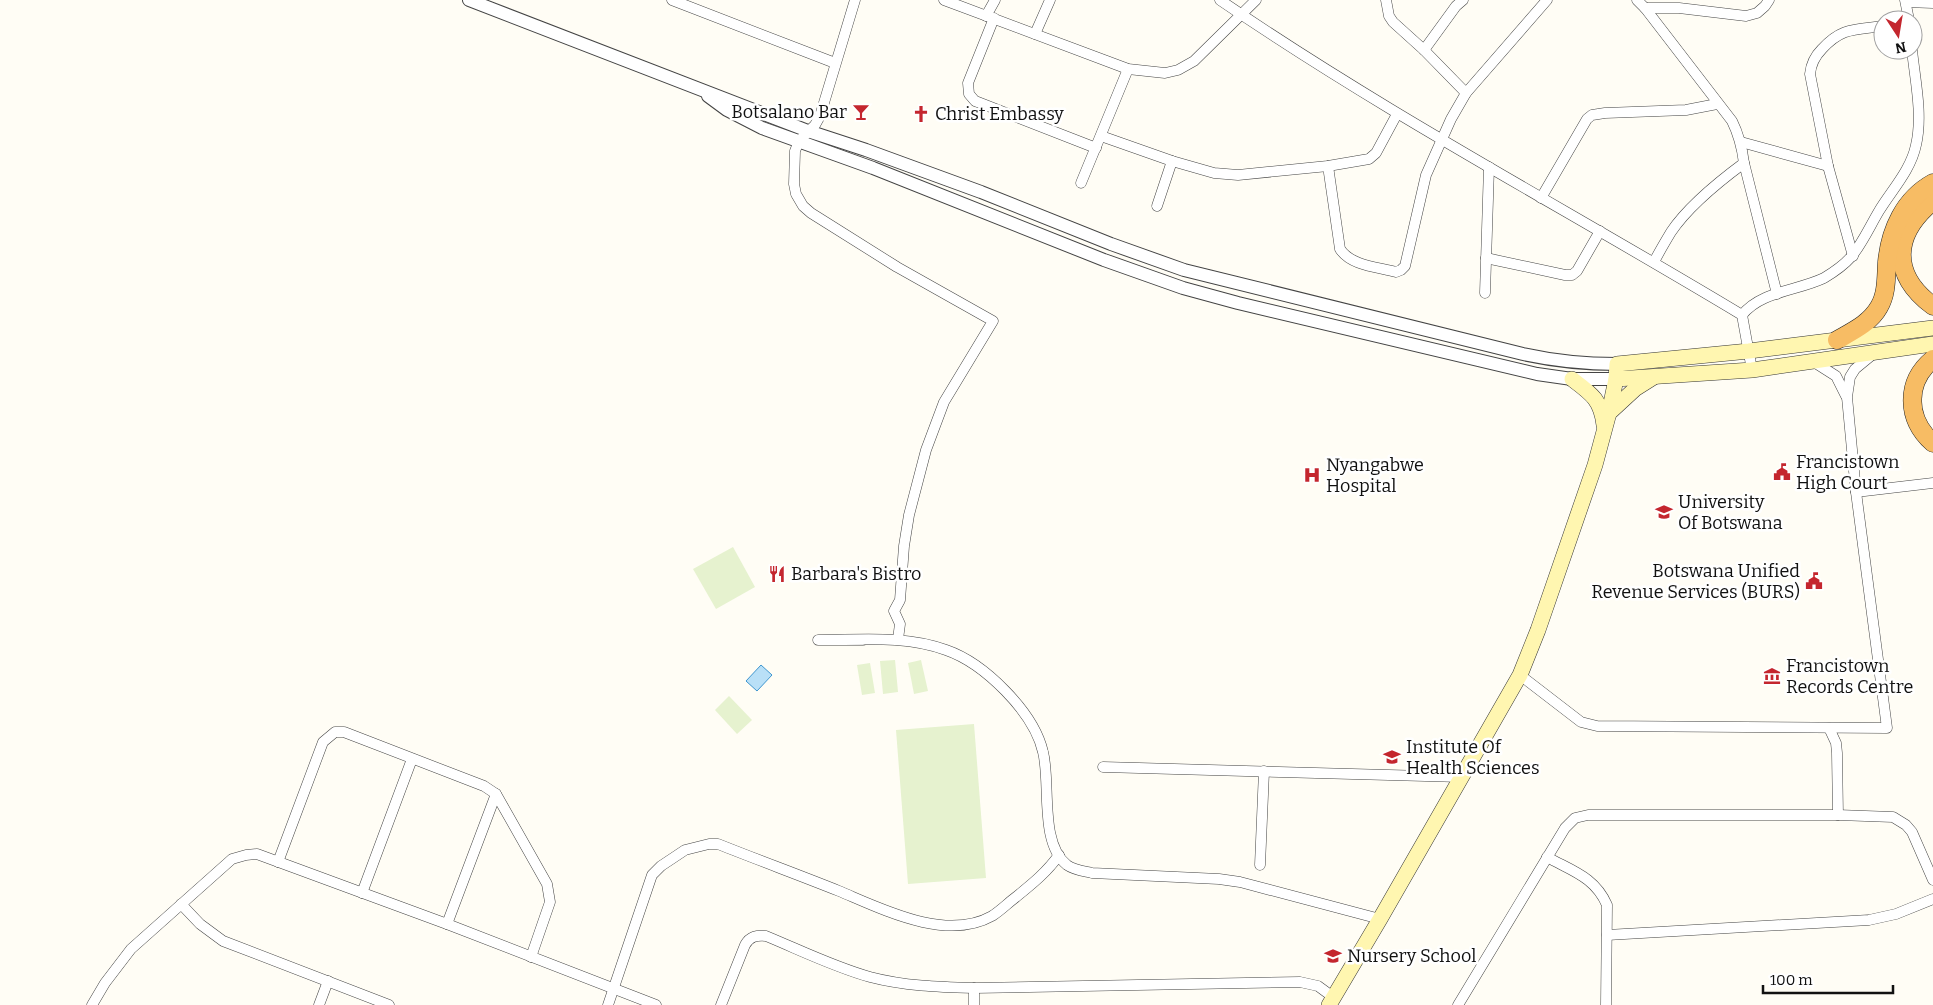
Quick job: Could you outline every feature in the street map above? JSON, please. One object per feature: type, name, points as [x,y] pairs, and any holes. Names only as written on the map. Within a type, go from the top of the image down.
[{"type":"highway","points":[[1838,340],[1858,329],[1880,307],[1884,295],[1893,230],[1902,211],[1914,197],[1933,183]]},
{"type":"highway","points":[[1933,201],[1916,216],[1908,228],[1902,252],[1903,265],[1913,288],[1933,306]]},
{"type":"highway","points":[[1933,359],[1918,374],[1913,386],[1911,399],[1913,414],[1919,427],[1933,443]]},
{"type":"main road","points":[[1617,371],[1658,375],[1752,370],[1814,362],[1875,352],[1914,339],[1933,328]]},
{"type":"main road","points":[[1617,371],[1838,340],[1914,339],[1933,344]]},
{"type":"main road","points":[[1331,1001],[1520,675],[1545,611],[1595,465],[1609,413],[1617,371]]},
{"type":"main road","points":[[1609,413],[1635,389],[1658,375]]},
{"type":"main road","points":[[1572,379],[1590,392],[1598,401],[1605,429]]},
{"type":"street","points":[[469,0],[808,131],[981,192],[1111,244],[1184,270],[1524,354],[1617,371]]},
{"type":"street","points":[[672,0],[686,3],[835,63]]},
{"type":"street","points":[[855,0],[820,116],[815,125],[799,142],[795,151],[794,184],[796,194],[803,206],[811,213],[897,267],[993,321],[944,402],[926,450],[909,515],[904,546],[900,600],[894,611],[900,624],[898,639]]},
{"type":"street","points":[[944,0],[1128,69],[1165,73],[1178,70],[1194,61],[1256,0]]},
{"type":"street","points":[[995,0],[968,83],[970,94],[975,101],[1096,148]]},
{"type":"street","points":[[1035,34],[1050,0]]},
{"type":"street","points":[[1220,0],[1397,114],[1742,315],[1752,370]]},
{"type":"street","points":[[1386,0],[1389,16],[1393,22],[1424,50],[1466,93]]},
{"type":"street","points":[[1424,50],[1456,6],[1463,0]]},
{"type":"street","points":[[1328,166],[1340,249],[1344,256],[1352,261],[1396,272],[1401,270],[1405,266],[1426,175],[1450,119],[1466,93],[1547,0]]},
{"type":"street","points":[[1637,0],[1732,121],[1741,142],[1744,163],[1777,294]]},
{"type":"street","points":[[1645,8],[1679,8],[1746,16],[1757,13],[1769,0]]},
{"type":"street","points":[[1905,1],[1933,3]]},
{"type":"street","points":[[1853,256],[1828,166],[1810,74],[1811,65],[1816,56],[1837,34],[1850,30],[1873,27]]},
{"type":"street","points":[[1742,315],[1749,306],[1777,294],[1822,279],[1840,268],[1853,256],[1908,168],[1916,146],[1918,129],[1917,99],[1913,60]]},
{"type":"street","points":[[1081,183],[1128,69]]},
{"type":"street","points":[[697,89],[727,110],[762,128],[905,180],[1104,260],[1183,288],[1537,374],[1572,379],[1617,371]]},
{"type":"street","points":[[1541,198],[1587,119],[1592,114],[1686,110],[1717,104]]},
{"type":"street","points":[[1101,136],[1172,161],[1225,175],[1328,166],[1369,159],[1376,153],[1397,114]]},
{"type":"street","points":[[1741,142],[1828,166]]},
{"type":"street","points":[[1157,206],[1172,161]]},
{"type":"street","points":[[1654,262],[1671,232],[1682,218],[1729,174],[1744,163]]},
{"type":"street","points":[[1485,293],[1489,168]]},
{"type":"street","points":[[1486,258],[1565,275],[1572,274],[1577,271],[1600,232]]},
{"type":"street","points":[[1520,675],[1580,722],[1597,726],[1887,728],[1856,492],[1847,397],[1850,377],[1855,369],[1875,352]]},
{"type":"street","points":[[1814,362],[1836,376],[1847,397]]},
{"type":"street","points":[[1856,492],[1933,483]]},
{"type":"street","points":[[863,640],[818,640],[898,639],[930,645],[962,656],[994,679],[1007,692],[1038,737],[1043,750],[1046,766],[1049,832],[1053,845],[1066,864],[1077,870],[1092,873],[1220,879],[1240,882],[1380,919]]},
{"type":"street","points":[[1829,728],[1836,744],[1837,753],[1838,815]]},
{"type":"street","points":[[278,862],[323,742],[335,732],[344,732],[484,786],[496,794],[548,884],[550,892],[550,902],[531,957]]},
{"type":"street","points":[[362,893],[412,759]]},
{"type":"street","points":[[1103,767],[1462,777]]},
{"type":"street","points":[[1260,865],[1264,771]]},
{"type":"street","points":[[447,924],[496,794]]},
{"type":"street","points":[[1458,1005],[1565,828],[1575,818],[1588,815],[1838,815],[1893,818],[1906,825],[1912,832],[1933,880]]},
{"type":"street","points":[[608,1005],[652,875],[670,860],[696,847],[718,844],[882,910],[906,918],[952,925],[969,923],[992,916],[1043,876],[1059,855]]},
{"type":"street","points":[[92,1005],[105,982],[131,949],[232,859],[257,854],[447,924],[656,1005]]},
{"type":"street","points":[[1547,857],[1594,883],[1607,905],[1606,1005]]},
{"type":"street","points":[[1607,935],[1869,920],[1896,914],[1933,899]]},
{"type":"street","points":[[181,904],[200,924],[223,941],[389,1005]]},
{"type":"street","points":[[721,1005],[744,945],[748,940],[759,936],[766,936],[837,966],[871,977],[937,987],[974,988],[1300,982],[1318,986],[1331,1001]]},
{"type":"street","points":[[319,1005],[328,981]]},
{"type":"street","points":[[974,988],[974,1005]]},
{"type":"green space","points":[[733,547],[755,587],[716,609],[693,569]]},
{"type":"green space","points":[[895,660],[898,692],[883,694],[880,661]]},
{"type":"green space","points":[[921,660],[928,691],[914,694],[908,663]]},
{"type":"green space","points":[[870,663],[875,693],[862,695],[857,665]]},
{"type":"green space","points":[[729,696],[752,720],[737,734],[715,710]]},
{"type":"green space","points":[[974,724],[986,878],[908,884],[896,730]]},
{"type":"water","points":[[761,665],[772,675],[757,691],[746,681]]},
{"type":"place","name":"Botsalano Bar","points":[[861,112]]},
{"type":"place","name":"Christ Embassy","points":[[921,114]]},
{"type":"place","name":"Francistown High Court","points":[[1782,472]]},
{"type":"place","name":"Nyangabwe Hospital","points":[[1312,475]]},
{"type":"place","name":"University Of Botswana","points":[[1664,512]]},
{"type":"place","name":"Barbara's Bistro","points":[[777,574]]},
{"type":"place","name":"Botswana Unified Revenue Services (BURS)","points":[[1814,581]]},
{"type":"place","name":"Francistown Records Centre","points":[[1772,676]]},
{"type":"place","name":"Institute Of Health Sciences","points":[[1392,757]]},
{"type":"place","name":"Nursery School","points":[[1333,956]]}]
